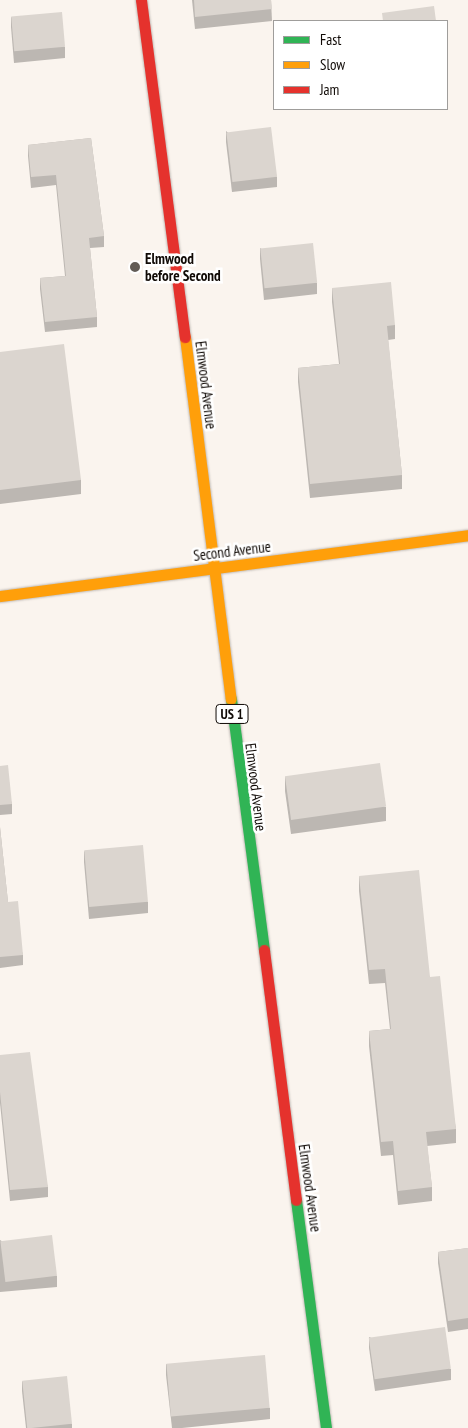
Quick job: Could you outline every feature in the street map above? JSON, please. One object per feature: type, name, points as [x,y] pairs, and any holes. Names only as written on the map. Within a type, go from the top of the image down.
[{"type":"main road","name":"Elmwood Avenue","points":[[141,0],[326,1428]]},
{"type":"main road","name":"Second Avenue","points":[[0,596],[468,535]]},
{"type":"building","points":[[194,0],[271,0],[272,9],[195,17]]},
{"type":"building","points":[[434,6],[436,20],[383,20],[382,13]]},
{"type":"building","points":[[62,12],[65,47],[14,51],[11,16]]},
{"type":"building","points":[[271,127],[277,177],[232,182],[226,132]]},
{"type":"building","points":[[91,138],[104,236],[89,238],[97,317],[45,322],[40,278],[66,276],[56,175],[31,177],[28,145]]},
{"type":"building","points":[[313,243],[317,283],[264,288],[260,249]]},
{"type":"building","points":[[391,282],[395,325],[387,326],[402,475],[310,484],[298,368],[340,364],[332,288]]},
{"type":"building","points":[[64,344],[81,480],[0,490],[0,352]]},
{"type":"building","points":[[380,763],[386,807],[291,820],[285,776]]},
{"type":"building","points":[[8,765],[12,804],[0,805],[0,766]]},
{"type":"building","points":[[0,827],[8,902],[18,901],[23,955],[0,957]]},
{"type":"building","points":[[143,845],[148,902],[89,907],[84,850]]},
{"type":"building","points":[[419,870],[430,977],[440,976],[456,1129],[426,1132],[432,1187],[398,1191],[393,1141],[381,1142],[369,1031],[391,1029],[385,969],[369,970],[359,876]]},
{"type":"building","points":[[30,1052],[48,1187],[10,1190],[0,1092],[0,1055]]},
{"type":"building","points":[[52,1235],[57,1276],[5,1282],[0,1241]]},
{"type":"building","points":[[468,1248],[468,1318],[448,1321],[438,1252]]},
{"type":"building","points":[[445,1327],[451,1369],[375,1379],[369,1338]]},
{"type":"building","points":[[265,1355],[270,1408],[171,1416],[166,1364]]},
{"type":"building","points":[[67,1376],[72,1424],[27,1428],[22,1381]]},
{"type":"traffic: fast","points":[[231,699],[264,950]]},
{"type":"traffic: fast","points":[[296,1200],[326,1428]]},
{"type":"traffic: slow","points":[[185,337],[231,699]]},
{"type":"traffic: slow","points":[[0,596],[468,535]]},
{"type":"traffic: jam","points":[[141,0],[185,337]]},
{"type":"traffic: jam","points":[[264,950],[296,1200]]},
{"type":"place","name":"Elmwood before Second","points":[[135,267]]}]
